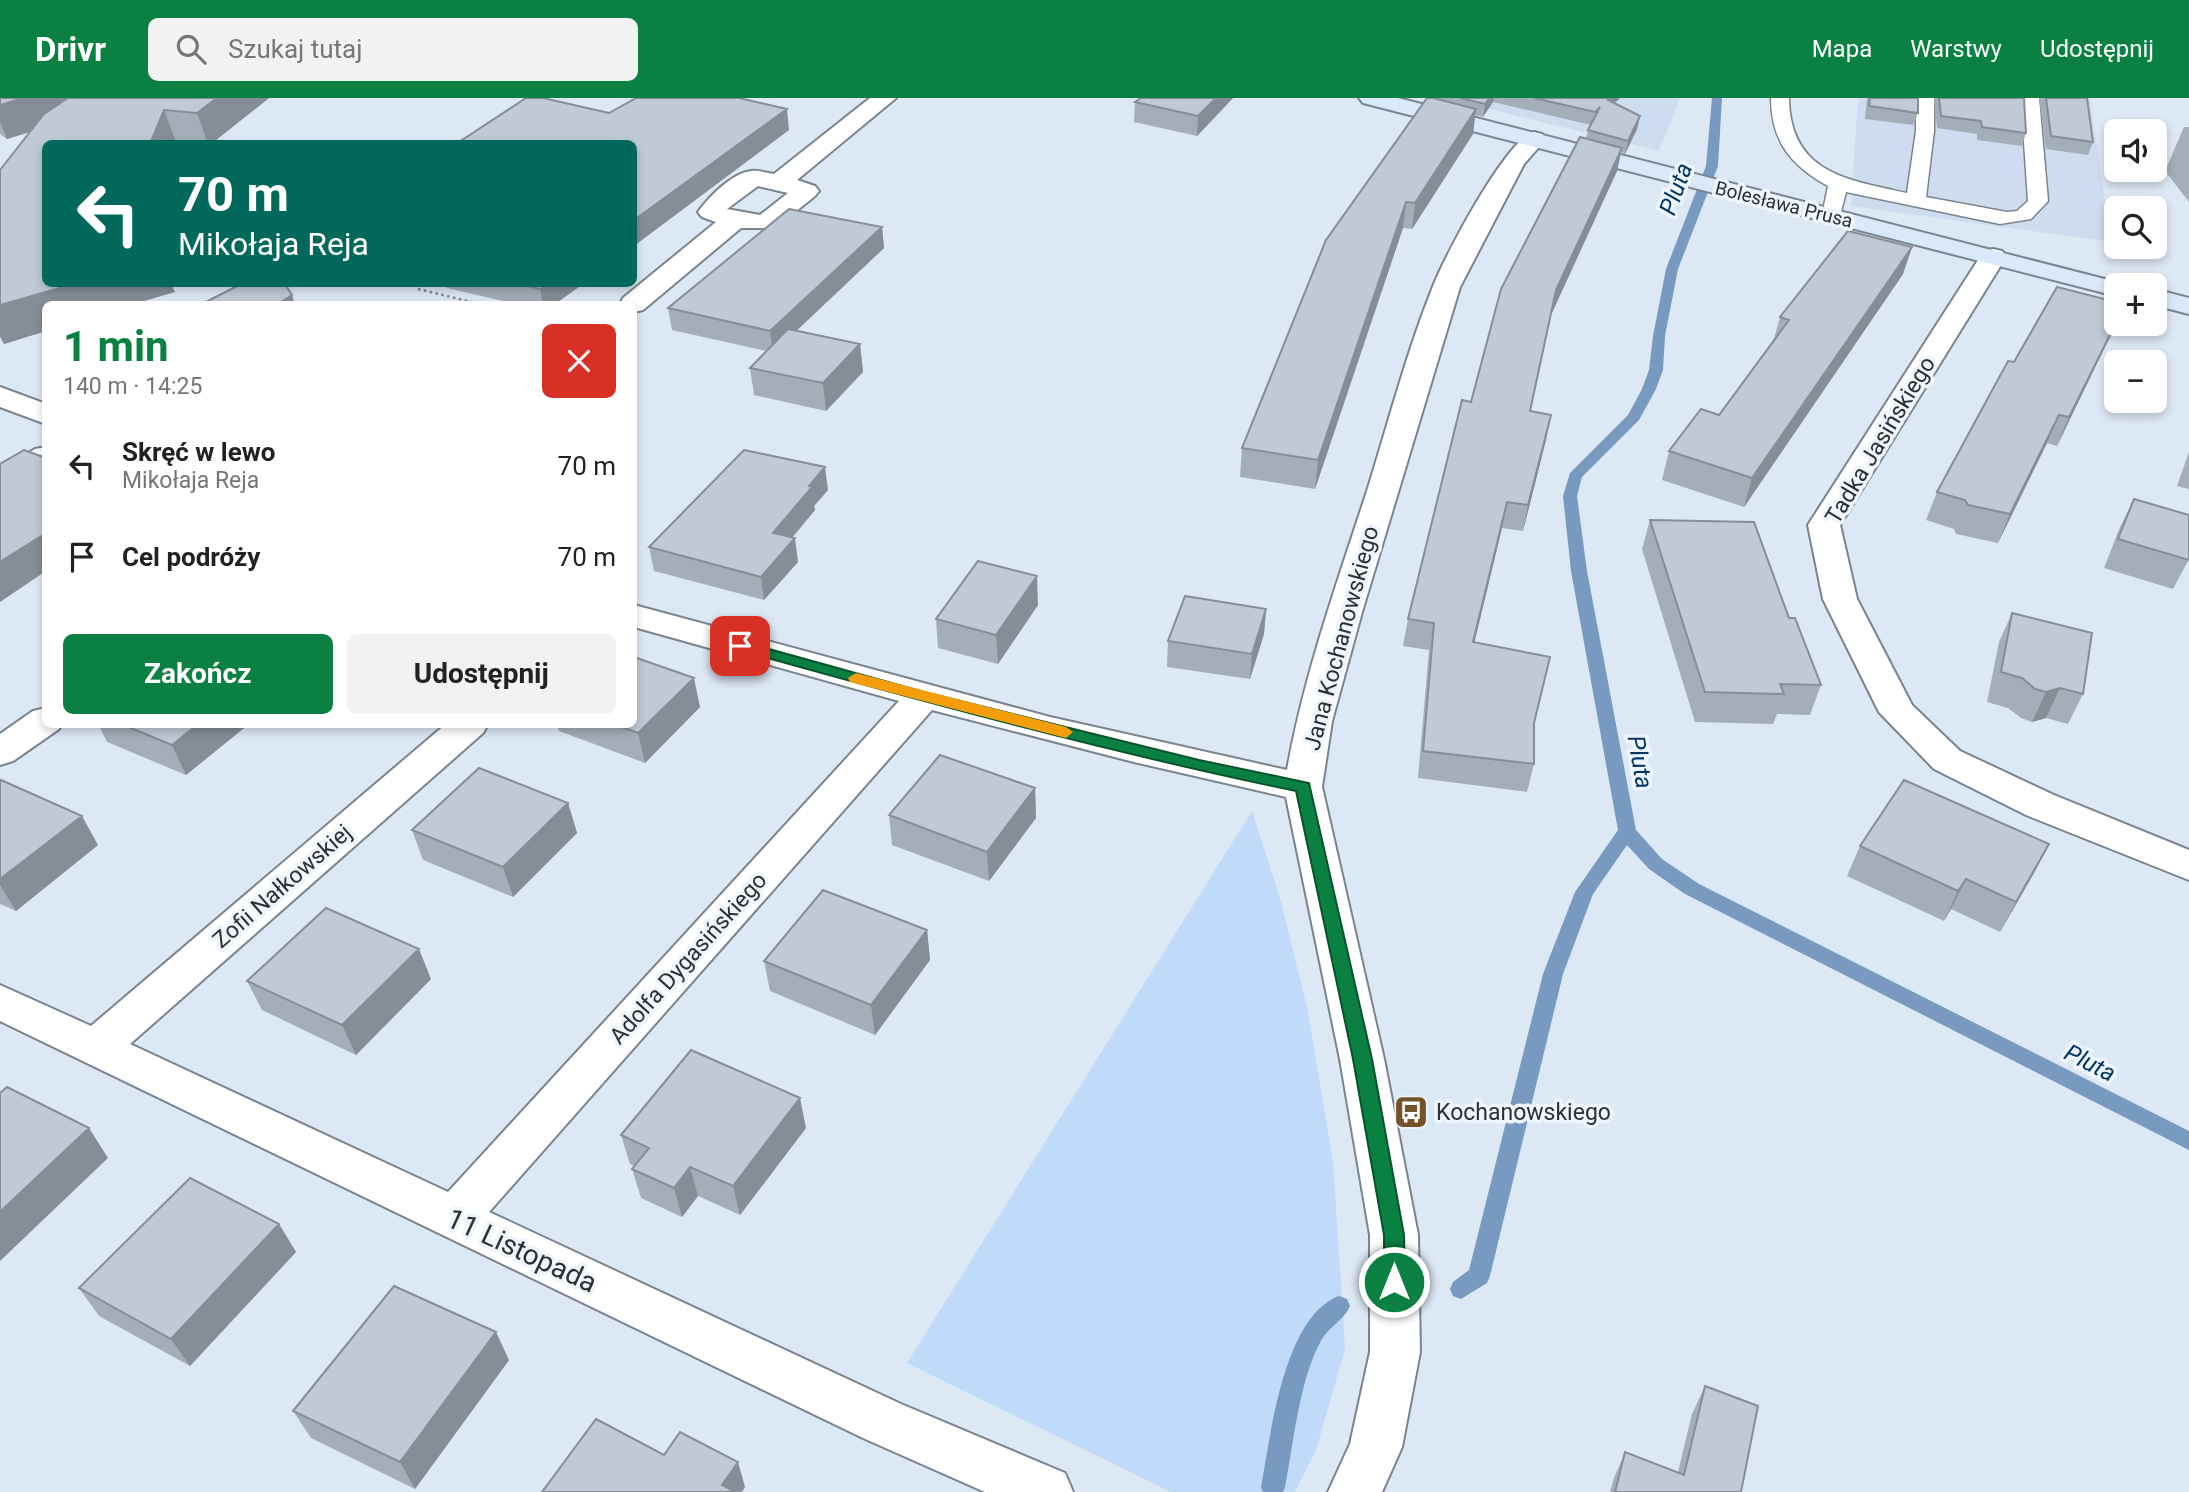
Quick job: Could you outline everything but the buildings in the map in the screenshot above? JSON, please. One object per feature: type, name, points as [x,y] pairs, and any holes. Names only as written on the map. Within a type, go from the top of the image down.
[{"type":"street","points":[[779,182],[884,98]]},
{"type":"street","name":"Bolesława Prusa","points":[[1371,98],[1422,104],[1534,139],[2104,285]]},
{"type":"street","name":"Jana Kochanowskiego","points":[[1355,1492],[1376,1447],[1395,1352],[1394,1235],[1363,1059],[1303,787],[1314,721],[1345,611],[1446,287],[1513,161],[1534,139]]},
{"type":"street","points":[[753,178],[779,182],[806,191],[766,223],[735,220],[711,212],[722,200],[753,178]]},
{"type":"street","points":[[637,301],[735,220]]},
{"type":"street","name":"Tadka Jasińskiego","points":[[1993,257],[1824,524],[1840,599],[1897,712],[1947,760],[2040,806],[2189,866]]},
{"type":"street","points":[[2167,301],[2189,306]]},
{"type":"street","points":[[0,396],[42,413]]},
{"type":"street","points":[[0,485],[42,459]]},
{"type":"street","points":[[637,617],[923,697],[1199,766],[1303,787]]},
{"type":"street","name":"Adolfa Dygasińskiego","points":[[454,1218],[923,697]]},
{"type":"street","points":[[0,752],[42,723]]},
{"type":"street","name":"Zofii Nałkowskiej","points":[[95,1048],[465,728]]},
{"type":"street","name":"11 Listopada","points":[[0,1002],[882,1421],[1046,1492]]},
{"type":"lane","points":[[1780,98],[1779,112],[1788,143],[1806,167],[1838,184],[1993,218],[2017,219],[2033,211],[2038,201],[2031,98]]},
{"type":"lane","points":[[1916,200],[1924,131],[1924,98]]},
{"type":"lane","points":[[1832,216],[1838,184]]},
{"type":"path","points":[[418,289],[468,301]]},
{"type":"shaded area","points":[[1445,98],[1680,98],[1659,151]]},
{"type":"shaded area","points":[[1858,98],[2090,98],[2104,196],[2104,241],[1851,206]]},
{"type":"shaded area","points":[[1252,811],[1280,898],[1307,1007],[1333,1161],[1345,1349],[1316,1450],[1295,1492],[1171,1492],[907,1363]]},
{"type":"waterway","name":"Pluta","points":[[1627,831],[1579,571],[1570,496],[1575,476],[1634,417],[1649,389],[1656,370],[1659,336],[1672,269],[1712,166],[1717,98]]},
{"type":"waterway","points":[[1461,1289],[1479,1276],[1553,974],[1584,892],[1627,831]]},
{"type":"waterway","name":"Pluta","points":[[1627,831],[1656,864],[1692,889],[2189,1141]]},
{"type":"waterway","points":[[1273,1487],[1295,1377],[1314,1331],[1339,1306]]},
{"type":"slow traffic","points":[[856,678],[1066,732]]},
{"type":"place","name":"Kochanowskiego","points":[[1411,1112]]},
{"type":"route","points":[[740,646],[923,697],[1199,766],[1303,787],[1363,1059],[1394,1235],[1394,1282]]}]
